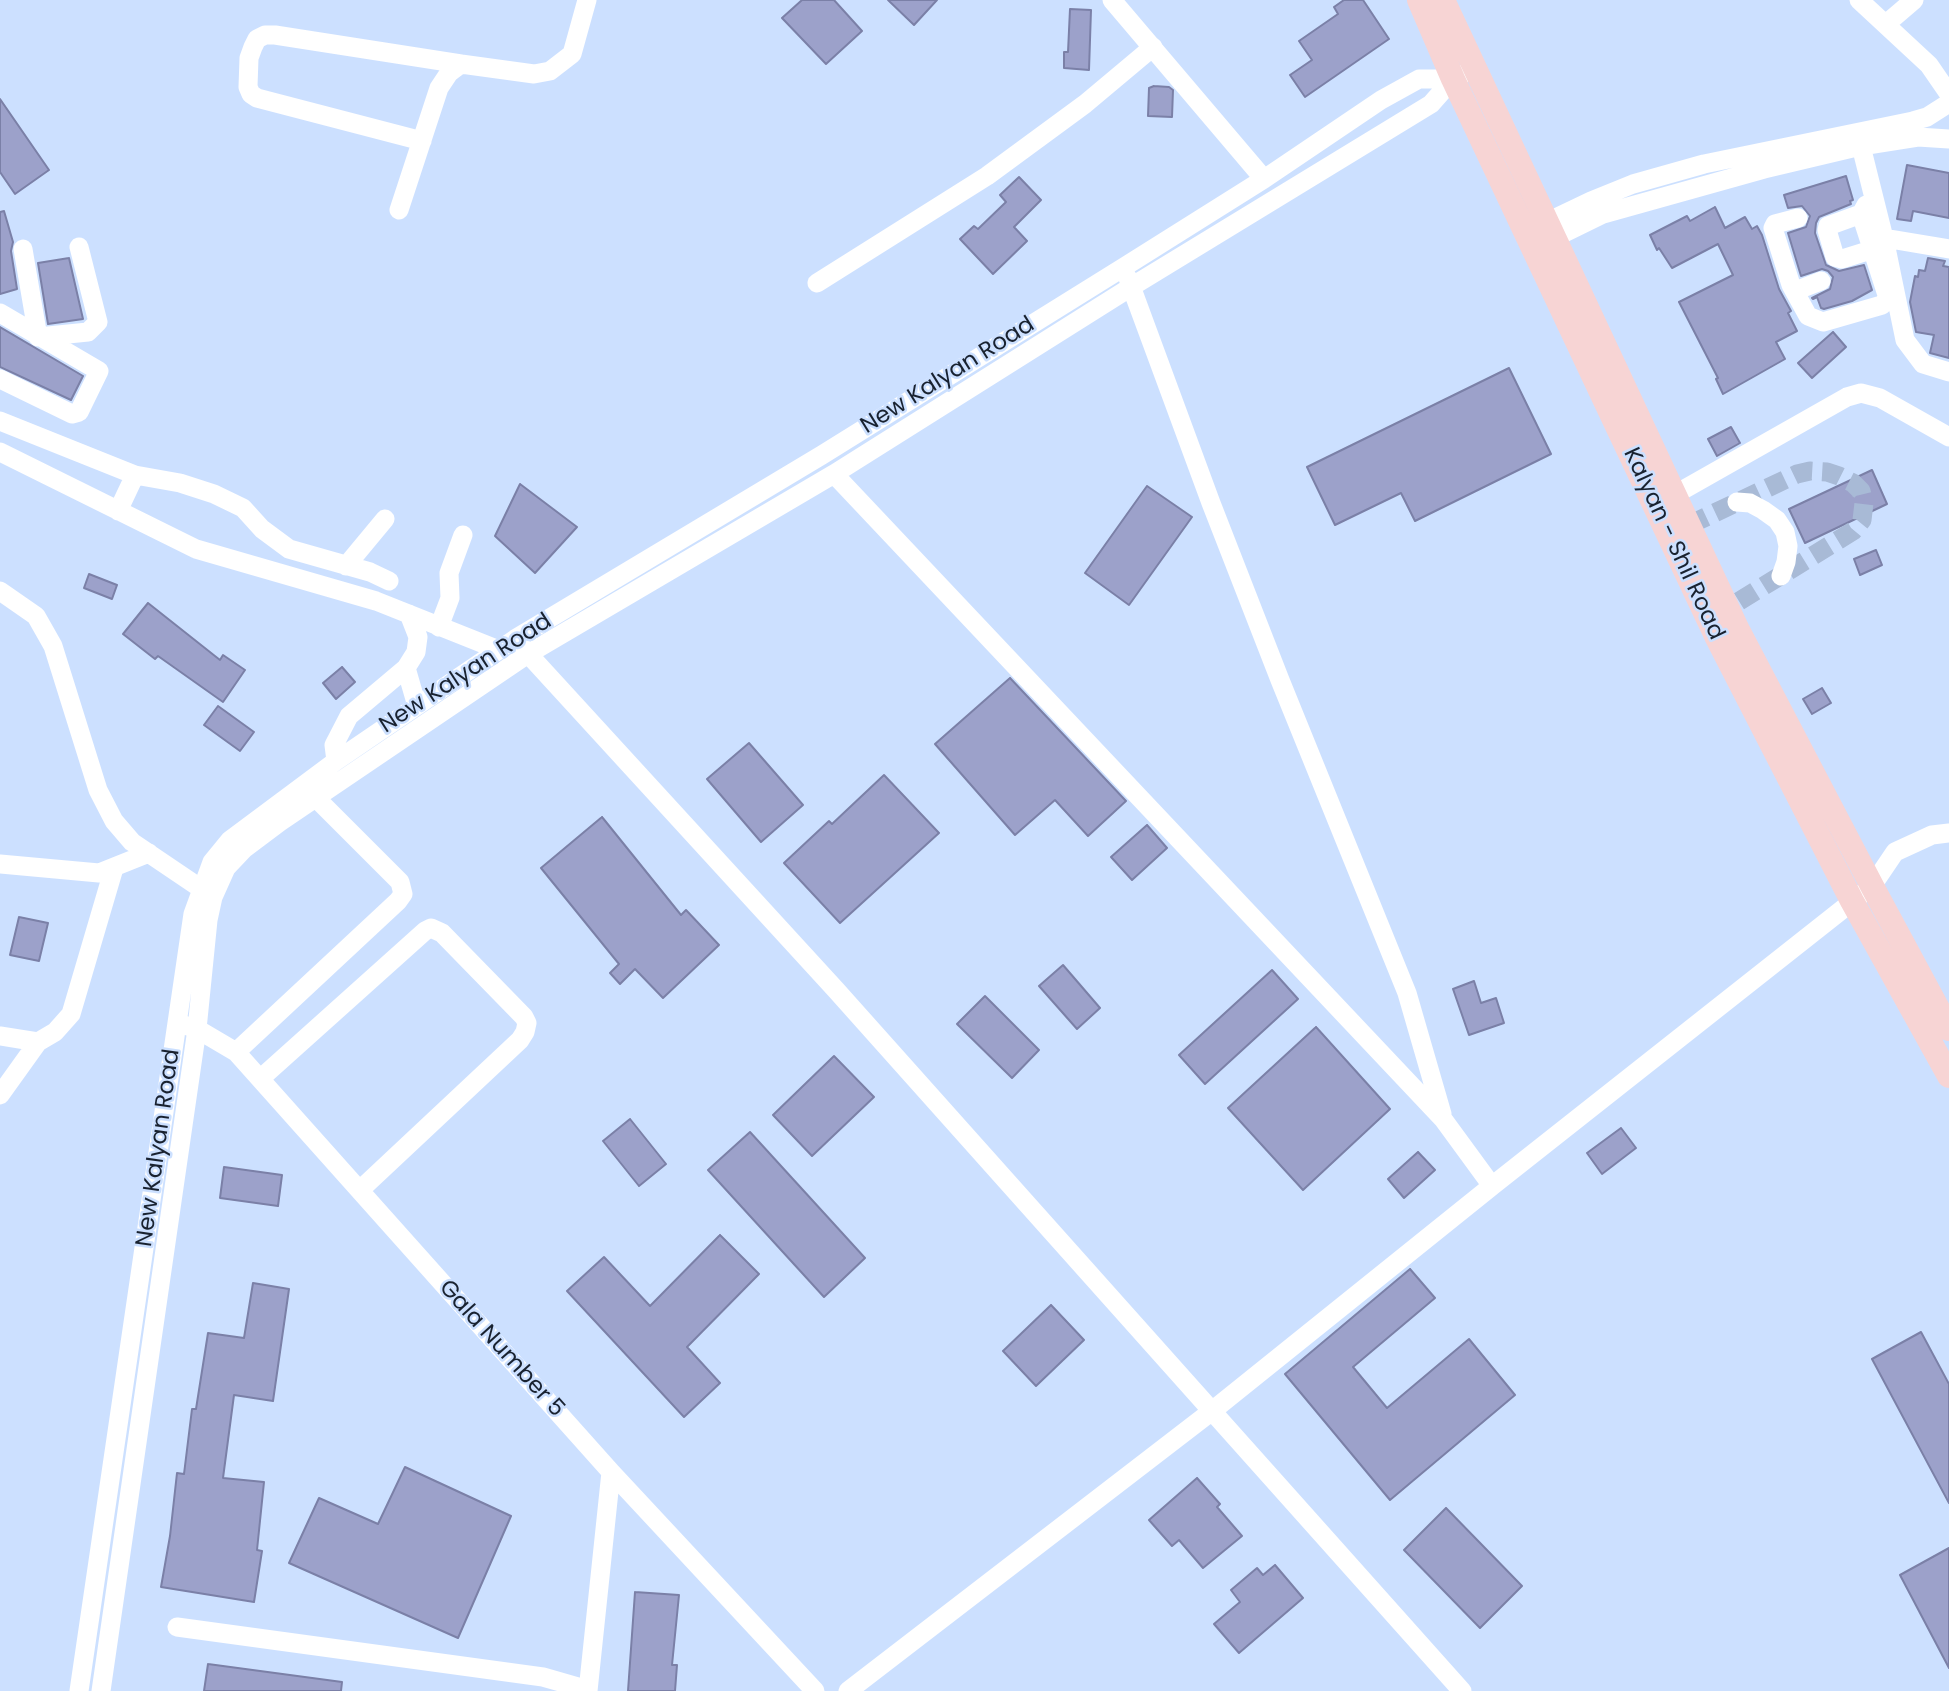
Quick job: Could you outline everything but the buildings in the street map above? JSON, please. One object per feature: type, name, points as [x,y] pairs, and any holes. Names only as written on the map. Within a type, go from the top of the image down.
[{"type":"main road","name":"Kalyan - Shil Road","points":[[1419,0],[1464,74],[1551,230],[1737,628],[1949,1029]]},
{"type":"main road","name":"Kalyan - Shil Road","points":[[1443,0],[1464,74],[1716,636],[1852,901],[1949,1076]]},
{"type":"street","points":[[422,141],[257,98],[251,94],[248,87],[250,58],[257,39],[265,35],[275,35],[534,74],[550,71],[572,54],[587,0]]},
{"type":"street","points":[[1112,0],[1264,179]]},
{"type":"street","points":[[1859,0],[1929,65],[1949,94]]},
{"type":"street","points":[[1886,24],[1914,0]]},
{"type":"street","points":[[817,283],[987,176],[1085,104],[1153,47]]},
{"type":"street","points":[[399,210],[439,88],[449,73],[461,64]]},
{"type":"street","name":"New Kalyan Road","points":[[79,1691],[193,914],[226,868],[244,849],[460,688],[507,645],[1124,267],[1264,179],[1381,100],[1419,79],[1464,74]]},
{"type":"street","name":"New Kalyan Road","points":[[207,892],[212,862],[230,840],[336,761],[416,706],[460,688],[528,654],[834,474],[1131,287],[1431,104],[1464,74]]},
{"type":"street","points":[[1551,230],[1591,201],[1633,184],[1716,162],[1913,121],[1927,117],[1949,103]]},
{"type":"street","points":[[1551,230],[1765,169],[1861,146],[1918,137],[1949,139]]},
{"type":"street","points":[[1861,146],[1868,209],[1905,340],[1923,364],[1949,372]]},
{"type":"street","points":[[1868,209],[1828,226],[1835,257],[1842,259],[1879,244],[1949,249]]},
{"type":"street","points":[[1798,218],[1773,226],[1789,279],[1808,316],[1824,322],[1882,305],[1888,295],[1879,244]]},
{"type":"street","points":[[38,337],[88,332],[97,322],[79,247]]},
{"type":"street","points":[[23,249],[38,337]]},
{"type":"street","points":[[1124,267],[1270,655],[1407,993],[1443,1119]]},
{"type":"street","points":[[1795,291],[1821,281]]},
{"type":"street","points":[[0,313],[99,371],[79,412],[68,413],[0,379]]},
{"type":"street","points":[[1674,495],[1847,397],[1861,393],[1880,398],[1949,437]]},
{"type":"street","points":[[0,421],[135,475],[180,483],[214,494],[243,508],[262,529],[289,549],[370,572],[390,581]]},
{"type":"street","points":[[0,452],[196,548],[376,601],[447,630],[507,645],[528,654],[836,990],[1462,1691]]},
{"type":"street","points":[[834,474],[1443,1119],[1492,1186]]},
{"type":"street","points":[[117,511],[135,475]]},
{"type":"street","points":[[1737,502],[1750,502],[1763,510],[1777,520],[1785,533],[1788,546],[1786,562],[1780,576]]},
{"type":"street","points":[[346,566],[384,519]]},
{"type":"street","points":[[447,630],[449,573],[463,535]]},
{"type":"street","points":[[311,581],[317,559]]},
{"type":"street","points":[[0,591],[36,616],[53,646],[98,790],[114,821],[132,842],[207,892],[208,920],[197,1029],[101,1691]]},
{"type":"street","points":[[336,761],[334,745],[349,716],[406,668],[416,652],[418,636],[409,614]]},
{"type":"street","points":[[406,668],[416,706]]},
{"type":"street","points":[[236,1052],[403,894],[400,882],[315,797]]},
{"type":"street","points":[[848,1691],[1212,1411],[1872,886],[1895,852],[1932,835],[1949,833]]},
{"type":"street","points":[[0,864],[100,873],[149,853]]},
{"type":"street","points":[[0,1095],[38,1042],[55,1032],[71,1014],[114,869]]},
{"type":"street","points":[[260,1079],[431,928],[442,933],[524,1017],[527,1023],[520,1040],[360,1190]]},
{"type":"street","name":"Gala Number 5","points":[[177,1023],[197,1029],[236,1052],[611,1472],[815,1691]]},
{"type":"street","points":[[0,1036],[38,1042]]},
{"type":"street","points":[[177,1627],[543,1677],[588,1690],[611,1472]]},
{"type":"tunnel","points":[[1689,525],[1797,474],[1810,471],[1839,476],[1853,483],[1861,491],[1864,503],[1862,520],[1853,531],[1728,608]]}]
